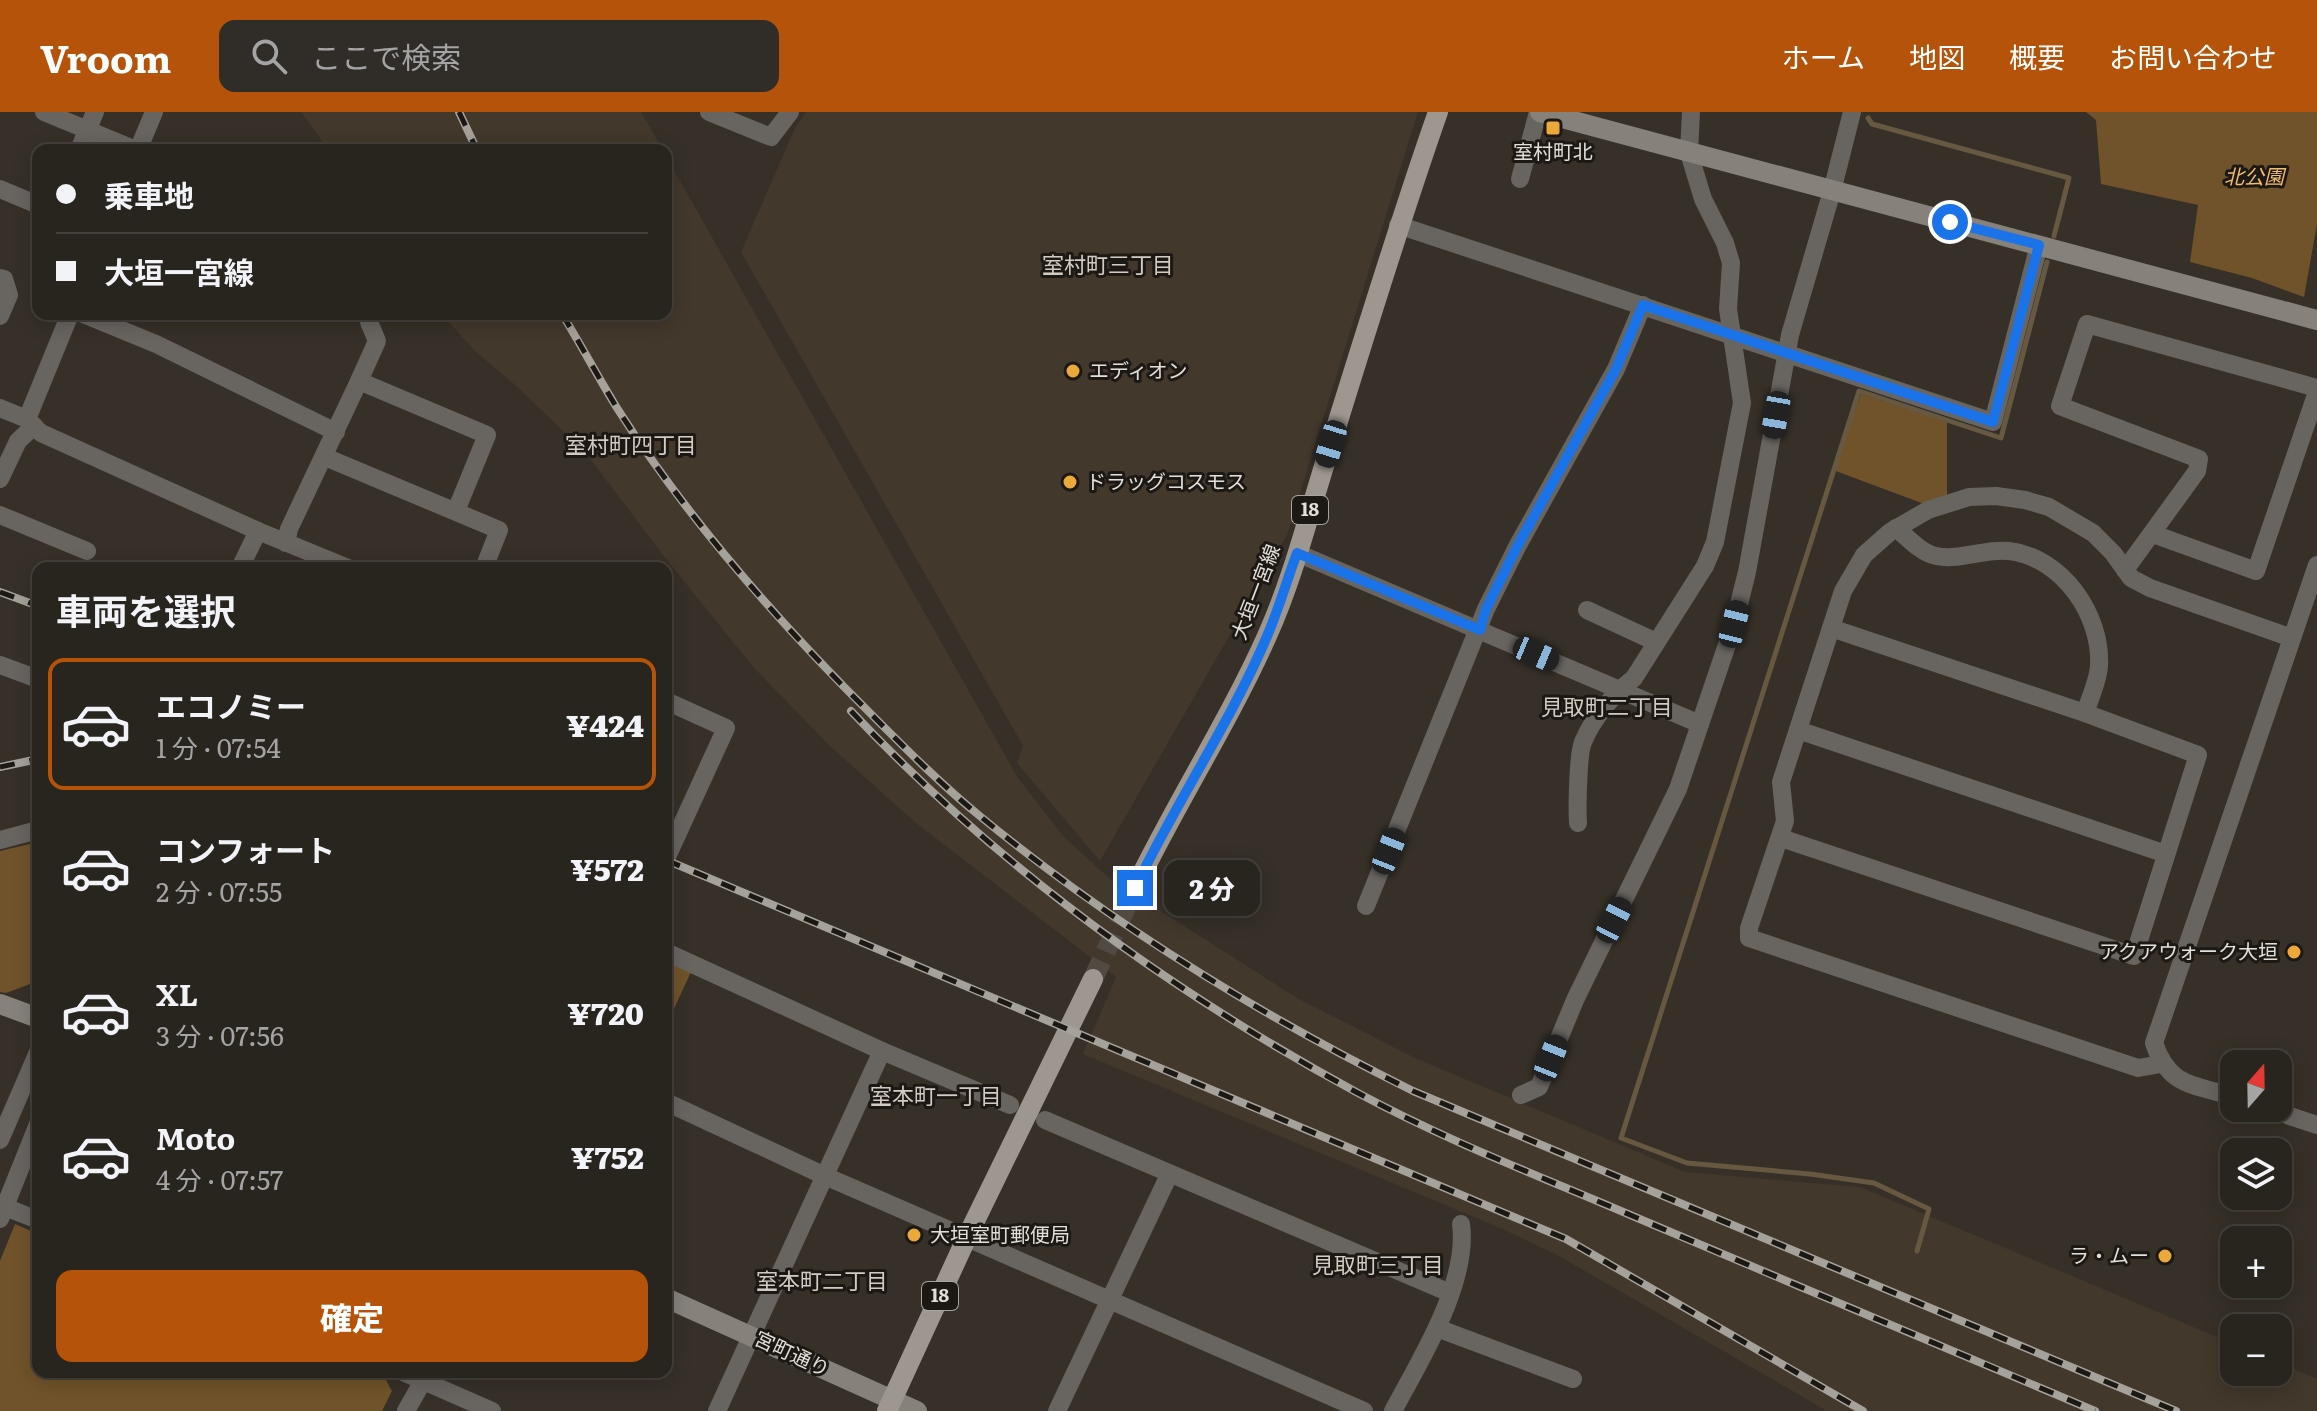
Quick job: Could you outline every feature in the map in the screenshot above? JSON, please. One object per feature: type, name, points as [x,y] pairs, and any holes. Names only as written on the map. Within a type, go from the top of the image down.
[{"type":"main road","name":"大垣一宮線","points":[[1135,888],[1160,834],[1228,716],[1264,644],[1297,553],[1398,225],[1438,112]]},
{"type":"main road","name":"18","points":[[889,1406],[967,1237],[1093,979]]},
{"type":"street","points":[[44,112],[122,144]]},
{"type":"street","points":[[81,144],[95,112]]},
{"type":"street","points":[[140,144],[154,112]]},
{"type":"street","points":[[709,112],[771,137],[790,112]]},
{"type":"street","points":[[1520,179],[1543,112],[2317,320]]},
{"type":"street","points":[[1578,823],[1582,744],[1599,713],[1634,678],[1705,566],[1715,542],[1742,403],[1728,309],[1731,263],[1725,243],[1703,199],[1689,153],[1691,112]]},
{"type":"street","points":[[1521,1095],[1539,1087],[1575,1000],[1678,789],[1734,624],[1747,572],[1790,335],[1852,112]]},
{"type":"street","points":[[0,189],[32,202]]},
{"type":"street","points":[[1398,225],[1993,422],[2039,245]]},
{"type":"street","points":[[0,278],[4,279],[9,295],[0,316]]},
{"type":"street","points":[[1366,906],[1486,609],[1616,369],[1643,305]]},
{"type":"street","points":[[0,479],[31,422],[68,320]]},
{"type":"street","points":[[98,320],[156,344],[336,432]]},
{"type":"street","points":[[286,543],[289,529],[377,341],[370,320]]},
{"type":"street","points":[[2125,570],[2197,471],[2199,459],[2060,406],[2087,324],[2317,390],[2256,571],[2153,534]]},
{"type":"street","points":[[359,381],[487,435],[456,511]]},
{"type":"street","points":[[0,408],[31,422],[41,433],[333,562]]},
{"type":"street","points":[[325,457],[499,530],[486,562]]},
{"type":"street","points":[[2161,1064],[2138,1068],[1749,938],[1749,928],[1785,821],[1781,782],[1843,591],[1864,555],[1896,528],[1928,510],[1969,497],[1996,496],[2049,507],[2093,533],[2131,578],[2150,588],[2292,638]]},
{"type":"street","points":[[0,515],[87,551]]},
{"type":"street","points":[[1896,528],[1934,556],[2010,551],[2050,567],[2063,577],[2080,600],[2098,642],[2099,669],[2085,713]]},
{"type":"street","points":[[243,562],[258,531]]},
{"type":"street","points":[[1297,553],[1700,724]]},
{"type":"street","points":[[2220,1093],[2174,1078],[2161,1064],[2154,1043],[2317,565]]},
{"type":"street","points":[[1587,610],[1656,642]]},
{"type":"street","points":[[1781,838],[2134,956],[2198,755],[2085,713],[1831,628]]},
{"type":"street","points":[[0,665],[32,677]]},
{"type":"street","points":[[672,704],[726,728],[672,846]]},
{"type":"street","points":[[1798,730],[2166,854]]},
{"type":"street","points":[[0,840],[32,832]]},
{"type":"street","points":[[672,955],[882,1051],[1010,1105]]},
{"type":"street","points":[[0,1004],[32,1016]]},
{"type":"street","points":[[717,1411],[882,1051]]},
{"type":"street","points":[[0,1140],[32,1066]]},
{"type":"street","points":[[672,1105],[825,1176],[1364,1411]]},
{"type":"street","points":[[2292,1117],[2317,1125]]},
{"type":"street","points":[[1045,1120],[1450,1293]]},
{"type":"street","points":[[32,1138],[2,1210],[32,1218]]},
{"type":"street","points":[[1057,1411],[1169,1175]]},
{"type":"street","points":[[1393,1411],[1437,1328],[1450,1293],[1463,1240],[1461,1224]]},
{"type":"street","name":"宮町通り","points":[[672,1301],[750,1335],[889,1406],[917,1411]]},
{"type":"street","points":[[1437,1328],[1573,1379]]},
{"type":"street","points":[[406,1411],[425,1378]]},
{"type":"street","points":[[430,1378],[492,1411]]},
{"type":"shaded area","points":[[301,112],[641,112],[660,144],[325,144]]},
{"type":"shaded area","points":[[806,112],[1418,112],[1287,535],[1100,861],[1017,763],[1023,746],[741,252],[795,128]]},
{"type":"shaded area","points":[[672,167],[1018,778],[1064,837],[1109,878],[1297,998],[1415,1058],[1685,1172],[1860,1187],[2220,1338],[2220,1386],[2292,1386],[2292,1368],[2317,1379],[2317,1411],[1827,1411],[1559,1256],[1498,1227],[1083,1054],[1116,977],[916,823],[831,747],[754,668],[585,452],[476,352],[447,320],[672,320]]},
{"type":"green space","name":"北公園","points":[[2086,112],[2317,112],[2317,224],[2304,297],[2252,278],[2190,262],[2198,205],[2101,184],[2096,120]]},
{"type":"green space","points":[[1861,394],[1947,422],[1947,499],[1927,505],[1833,470]]},
{"type":"green space","points":[[32,843],[32,983],[6,993],[0,992],[0,851]]},
{"type":"green space","points":[[672,964],[691,972],[672,1013]]},
{"type":"green space","points":[[15,1224],[32,1231],[32,1378],[381,1378],[392,1391],[382,1411],[0,1411],[0,1261]]},
{"type":"waterway","points":[[1868,118],[1872,124],[2069,178],[2054,236]]},
{"type":"waterway","points":[[1917,1251],[1929,1209],[1874,1183],[1687,1163],[1621,1138],[1859,391],[2001,438],[2047,262]]},
{"type":"tunnel","points":[[1093,979],[1135,888]]},
{"type":"railway","points":[[459,112],[474,144]]},
{"type":"railway","points":[[566,320],[617,408],[674,491],[737,570],[805,646],[967,806],[1031,857],[1136,932],[1244,1000],[1413,1091],[2176,1411]]},
{"type":"railway","points":[[0,592],[32,604]]},
{"type":"railway","points":[[851,711],[966,822],[1089,922],[1220,1012],[1358,1093],[1460,1143],[2095,1411]]},
{"type":"railway","points":[[0,767],[32,760]]},
{"type":"railway","points":[[672,863],[1566,1239],[1863,1411]]},
{"type":"place","name":"室村町北","points":[[1553,128]]},
{"type":"place","name":"エディオン","points":[[1073,371]]},
{"type":"place","name":"ドラッグコスモス","points":[[1070,482]]},
{"type":"place","name":"アクアウォーク大垣","points":[[2294,952]]},
{"type":"place","name":"大垣室町郵便局","points":[[914,1235]]},
{"type":"place","name":"ラ・ムー","points":[[2165,1256]]},
{"type":"district","name":"室村町三丁目","points":[[1108,265]]},
{"type":"district","name":"室村町四丁目","points":[[631,445]]},
{"type":"district","name":"見取町二丁目","points":[[1607,707]]},
{"type":"district","name":"室本町一丁目","points":[[936,1096]]},
{"type":"district","name":"見取町三丁目","points":[[1378,1265]]},
{"type":"district","name":"室本町二丁目","points":[[822,1281]]},
{"type":"route","points":[[1135,888],[1160,834],[1228,716],[1268,635],[1297,553],[1480,630],[1486,609],[1518,545],[1616,369],[1643,305],[1993,422],[2039,245],[1950,222]]}]
